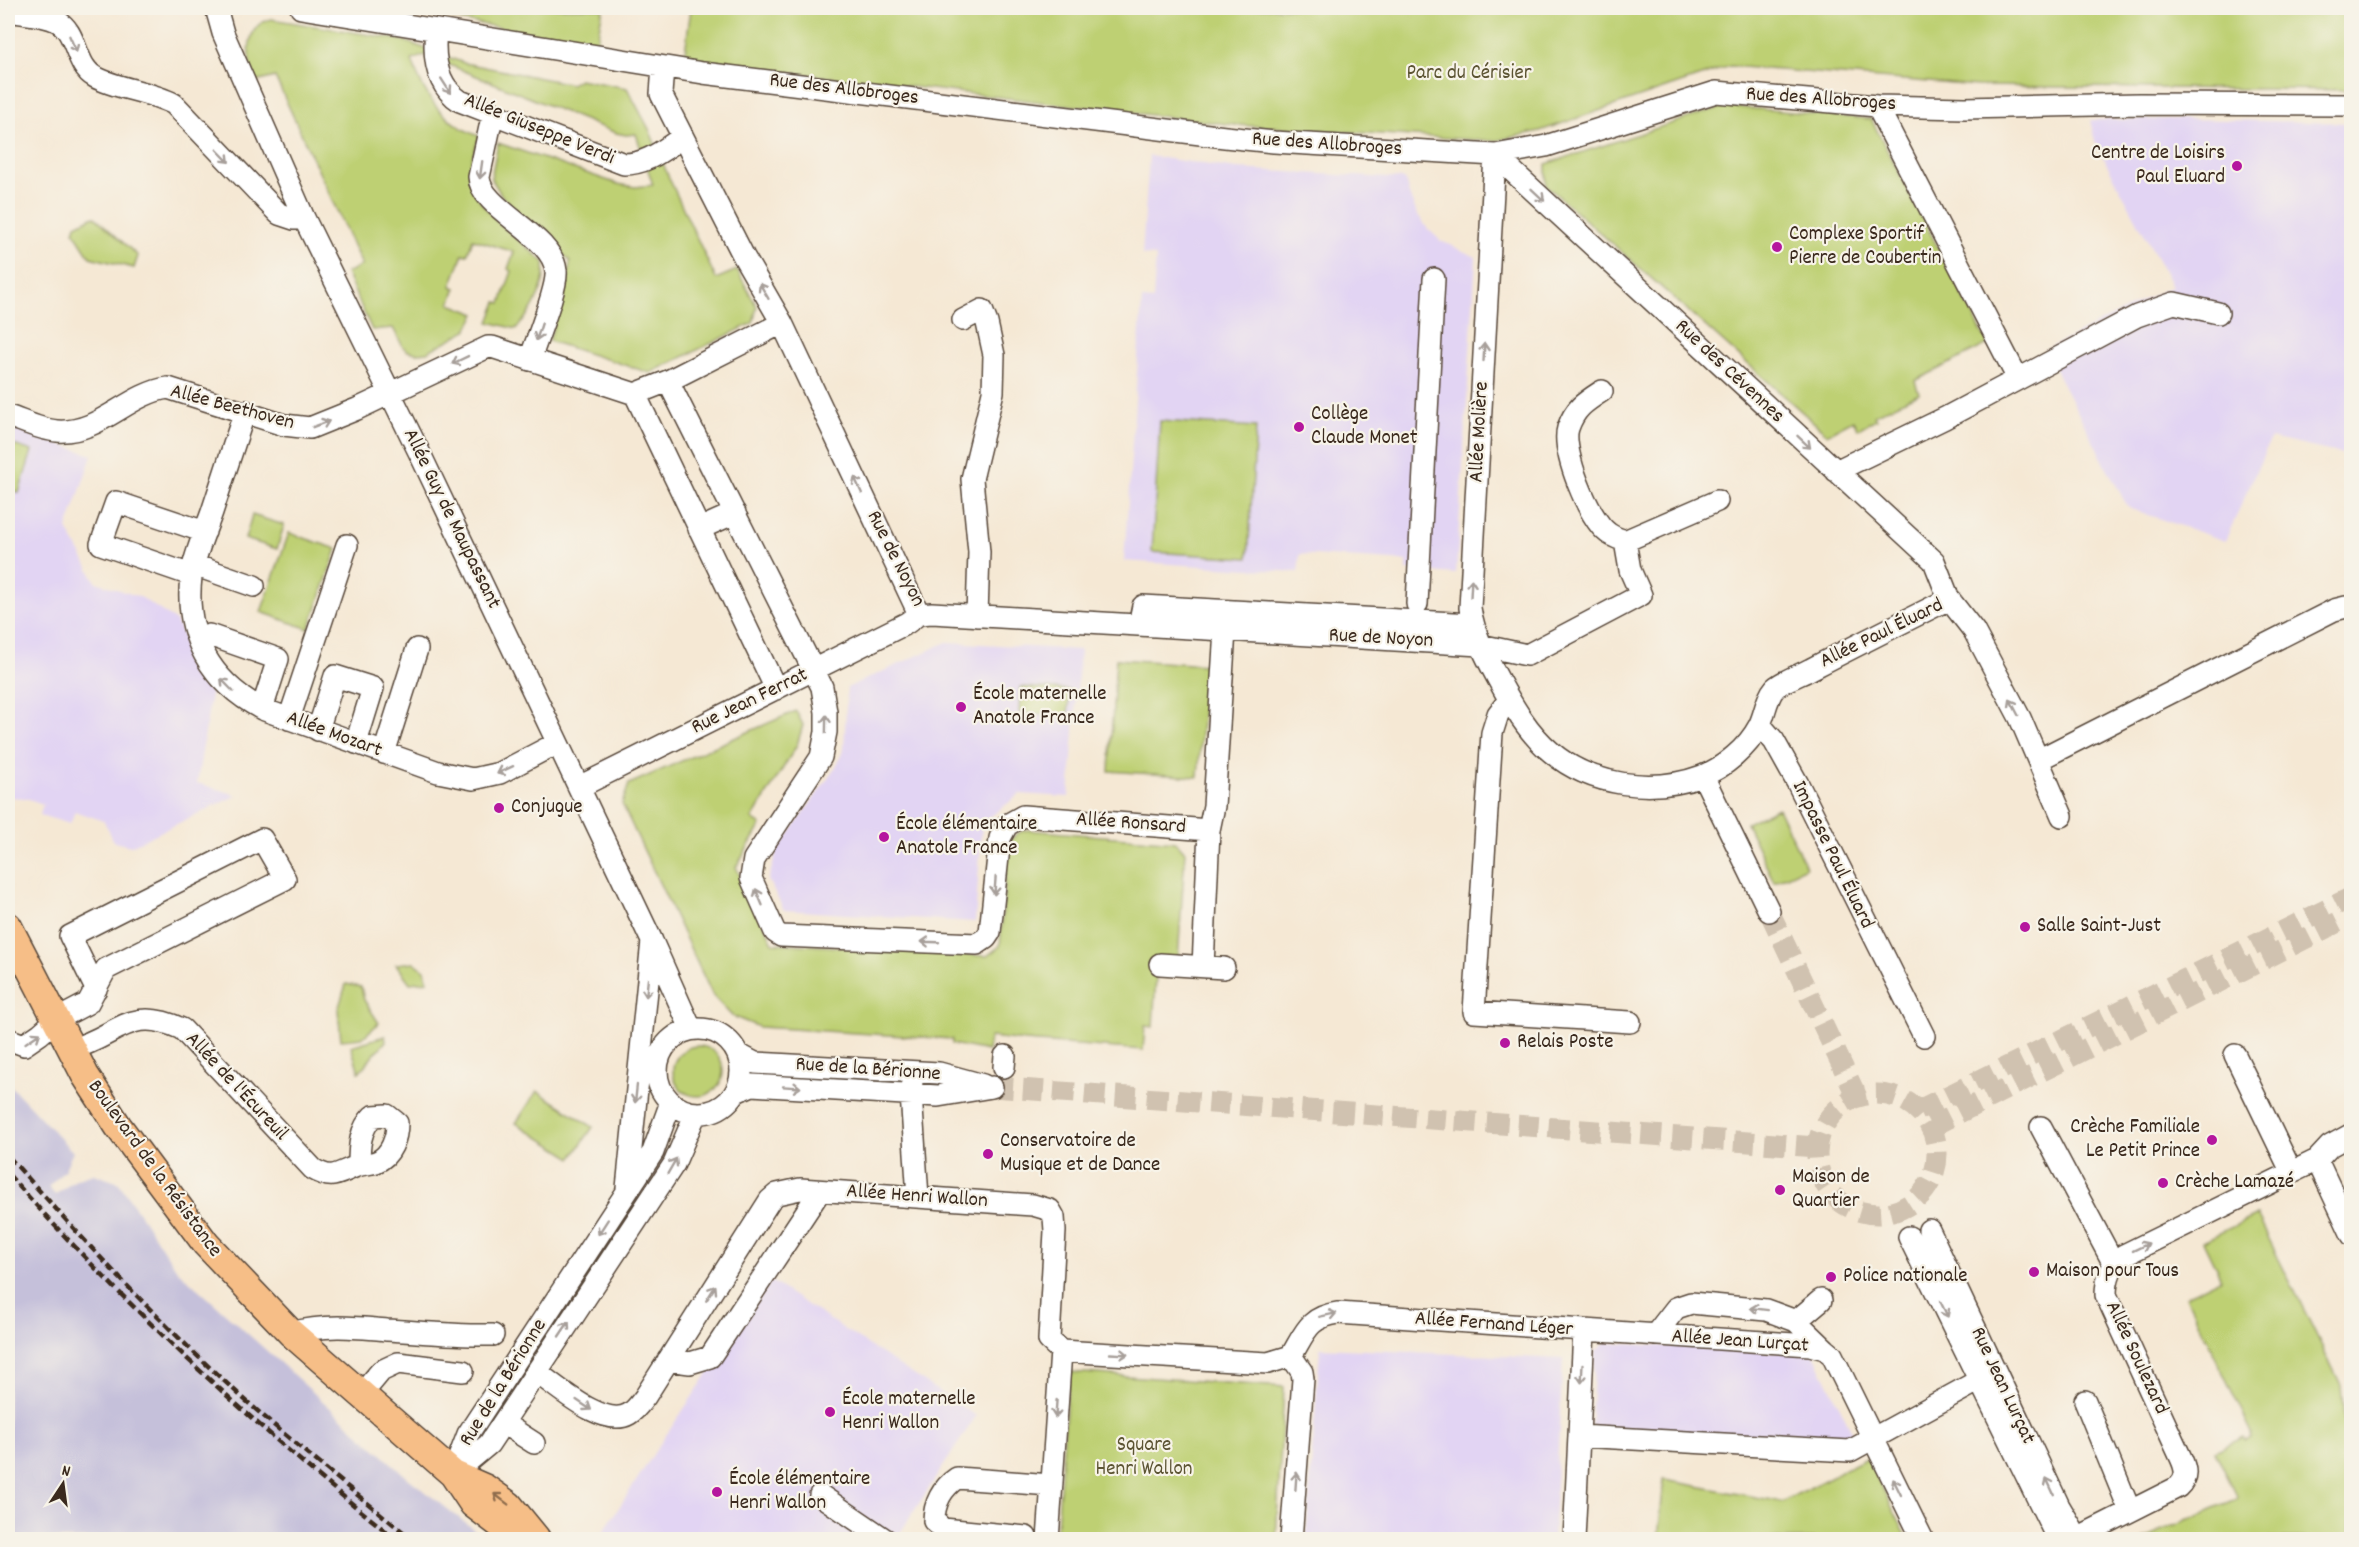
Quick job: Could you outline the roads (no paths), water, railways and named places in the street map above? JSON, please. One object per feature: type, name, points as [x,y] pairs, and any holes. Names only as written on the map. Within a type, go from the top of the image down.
[{"type":"main road","name":"Boulevard de la Résistance","points":[[8,926],[71,1049],[118,1126],[206,1244],[291,1333],[453,1474],[473,1504],[506,1529],[535,1539]]},
{"type":"street","name":"Allée Guy de Maupassant","points":[[216,8],[223,33],[304,218],[579,787],[691,1029]]},
{"type":"street","name":"Rue des Allobroges","points":[[301,8],[663,67],[1225,138],[1495,155],[1546,146],[1716,92],[1878,106],[1965,108],[2139,104],[2352,105]]},
{"type":"street","points":[[8,11],[59,22],[68,32],[86,69],[95,77],[174,104],[279,214],[294,219],[304,218]]},
{"type":"street","name":"Allée Giuseppe Verdi","points":[[436,30],[434,51],[440,77],[451,94],[460,101],[624,164],[637,164],[647,160],[683,136]]},
{"type":"street","name":"Rue de Noyon","points":[[663,67],[661,94],[744,257],[782,323],[919,614],[1480,645],[1527,655],[1641,595],[1630,570],[1625,542]]},
{"type":"street","points":[[1878,106],[2018,379]]},
{"type":"street","points":[[493,113],[479,177],[481,185],[490,198],[545,247],[553,258],[556,271],[554,287],[530,360]]},
{"type":"street","name":"Rue des Cévennes","points":[[1495,155],[1934,561],[1949,598]]},
{"type":"street","name":"Allée Molière","points":[[1495,155],[1470,608],[1472,624],[1480,645],[1509,700]]},
{"type":"street","points":[[1417,604],[1434,279]]},
{"type":"street","points":[[1836,471],[2137,316],[2174,303],[2218,313]]},
{"type":"street","points":[[963,320],[982,310],[994,355],[993,392],[972,479],[979,552],[977,616]]},
{"type":"street","points":[[776,689],[634,394],[668,381],[782,323]]},
{"type":"street","name":"Allée Beethoven","points":[[8,416],[56,431],[87,428],[152,390],[168,388],[284,424],[310,428],[488,347],[634,394]]},
{"type":"street","points":[[668,381],[814,670]]},
{"type":"street","points":[[1602,391],[1578,407],[1568,429],[1566,448],[1590,513],[1607,533],[1625,542],[1717,501]]},
{"type":"street","name":"Allée Mozart","points":[[245,411],[193,570],[192,619],[208,660],[225,684],[243,699],[262,709],[438,772],[473,779],[500,773],[557,743]]},
{"type":"street","points":[[205,532],[116,502],[101,544],[254,586]]},
{"type":"street","points":[[699,529],[735,513]]},
{"type":"street","points":[[289,719],[347,545]]},
{"type":"street","name":"Allée Paul Éluard","points":[[1509,700],[1528,727],[1550,751],[1574,769],[1598,778],[1650,786],[1703,776],[1740,751],[1760,725],[1775,688],[1949,598],[1974,631],[2020,718],[2062,816]]},
{"type":"street","points":[[1140,625],[1143,606],[1472,624]]},
{"type":"street","points":[[2038,760],[2334,610],[2346,607],[2352,609]]},
{"type":"street","name":"Rue Jean Ferrat","points":[[579,787],[907,623],[919,614]]},
{"type":"street","name":"Allée Ronsard","points":[[814,670],[822,687],[826,712],[823,750],[754,859],[751,878],[775,933],[781,936],[977,944],[986,938],[992,917],[998,846],[1003,832],[1014,819],[1023,816],[1209,830],[1214,806],[1225,630]]},
{"type":"street","points":[[198,639],[209,634],[278,659],[262,709]]},
{"type":"street","points":[[384,753],[417,649]]},
{"type":"street","points":[[318,730],[335,676],[373,688],[356,743]]},
{"type":"street","points":[[1509,700],[1498,714],[1492,733],[1474,1012],[1630,1022]]},
{"type":"street","name":"Impasse Paul Éluard","points":[[1760,725],[1774,741],[1798,784],[1924,1036]]},
{"type":"street","points":[[1703,776],[1769,911]]},
{"type":"street","points":[[1203,967],[1209,830]]},
{"type":"street","points":[[8,1039],[24,1045],[56,1020],[88,1003],[96,989],[106,969],[285,879],[262,839],[70,936],[96,989]]},
{"type":"street","points":[[627,1191],[652,941]]},
{"type":"street","points":[[1161,964],[1224,968]]},
{"type":"street","name":"Allée de l'Écureuil","points":[[71,1049],[91,1044],[133,1020],[167,1022],[182,1029],[313,1169],[333,1177],[359,1165]]},
{"type":"street","points":[[691,1029],[714,1031],[724,1036],[738,1054],[741,1073],[736,1092],[729,1101],[708,1112],[696,1113],[683,1110],[671,1102],[658,1083],[658,1059],[670,1040],[691,1029]]},
{"type":"street","name":"Rue de la Bérionne","points":[[736,1092],[752,1084],[938,1096],[992,1087],[939,1073],[755,1063],[738,1054]]},
{"type":"street","points":[[2235,1056],[2292,1173]]},
{"type":"street","points":[[912,1072],[911,1094],[918,1197]]},
{"type":"street","name":"Rue de la Bérionne","points":[[453,1474],[468,1434],[653,1152],[671,1102]]},
{"type":"street","name":"Rue de la Bérionne","points":[[453,1474],[489,1444],[674,1164],[696,1113]]},
{"type":"street","points":[[2041,1127],[2114,1264],[2124,1256],[2317,1160],[2330,1146],[2352,1134]]},
{"type":"street","points":[[2317,1160],[2352,1235]]},
{"type":"street","name":"Allée Henri Wallon","points":[[536,1372],[604,1416],[623,1416],[633,1411],[645,1397],[770,1200],[785,1191],[800,1190],[1033,1205],[1050,1210],[1054,1216],[1055,1232],[1049,1340],[1060,1351]]},
{"type":"street","points":[[668,1360],[690,1363],[710,1358],[820,1191]]},
{"type":"street","name":"Rue Jean Lurçat","points":[[1919,1234],[2059,1506],[2072,1539],[1978,1381],[1919,1234]]},
{"type":"street","name":"Allée Soulezard","points":[[2072,1539],[2184,1482],[2185,1468],[2181,1458],[2106,1295],[2106,1287],[2114,1264]]},
{"type":"street","points":[[1796,1321],[1821,1300]]},
{"type":"street","points":[[1655,1335],[1676,1308],[1691,1303],[1766,1310],[1796,1321],[1825,1349]]},
{"type":"street","name":"Allée Fernand Léger","points":[[1291,1356],[1310,1324],[1317,1318],[1338,1313],[1584,1330],[1574,1539]]},
{"type":"street","points":[[291,1333],[311,1327],[334,1325],[465,1336],[492,1335]]},
{"type":"street","name":"Allée Jean Lurçat","points":[[1584,1330],[1810,1345],[1825,1349],[1832,1355],[1923,1539]]},
{"type":"street","points":[[1048,1539],[1060,1351],[1268,1363],[1291,1356],[1302,1372],[1303,1379],[1291,1539]]},
{"type":"street","points":[[361,1395],[381,1371],[398,1363],[463,1371]]},
{"type":"street","points":[[1579,1436],[1850,1451],[1874,1440],[1978,1381]]},
{"type":"street","points":[[2085,1401],[2130,1511]]},
{"type":"street","points":[[502,1423],[534,1443]]},
{"type":"street","points":[[1026,1538],[939,1528],[934,1521],[937,1502],[957,1478],[1051,1485]]},
{"type":"street","points":[[820,1495],[886,1539]]},
{"type":"tunnel","points":[[1919,1110],[2352,897]]},
{"type":"tunnel","points":[[1769,911],[1857,1097]]},
{"type":"tunnel","points":[[1931,1127],[2352,915]]},
{"type":"tunnel","points":[[992,1087],[1817,1147]]},
{"type":"tunnel","points":[[1877,1094],[1900,1099],[1919,1112],[1932,1131],[1937,1154],[1932,1177],[1919,1196],[1900,1209],[1877,1214],[1854,1209],[1835,1196],[1822,1177],[1817,1154],[1822,1131],[1835,1112],[1854,1099],[1877,1094]]},
{"type":"railway","points":[[8,1156],[125,1284],[195,1354],[286,1436],[413,1540]]},
{"type":"railway","points":[[8,1174],[99,1272],[194,1365],[294,1455],[397,1540]]},
{"type":"place","name":"Centre de Loisirs Paul Eluard","points":[[2237,166]]},
{"type":"place","name":"Complexe Sportif Pierre de Coubertin","points":[[1777,247]]},
{"type":"place","name":"Collège Claude Monet","points":[[1299,427]]},
{"type":"place","name":"École maternelle Anatole France","points":[[961,707]]},
{"type":"place","name":"Conjugue","points":[[499,808]]},
{"type":"place","name":"École élémentaire Anatole France","points":[[884,837]]},
{"type":"place","name":"Salle Saint-Just","points":[[2025,927]]},
{"type":"place","name":"Relais Poste","points":[[1505,1043]]},
{"type":"place","name":"Crèche Familiale Le Petit Prince","points":[[2212,1140]]},
{"type":"place","name":"Conservatoire de Musique et de Dance","points":[[988,1154]]},
{"type":"place","name":"Crèche Lamazé","points":[[2163,1183]]},
{"type":"place","name":"Maison de Quartier","points":[[1780,1190]]},
{"type":"place","name":"Maison pour Tous","points":[[2034,1272]]},
{"type":"place","name":"Police nationale","points":[[1831,1277]]},
{"type":"place","name":"École maternelle Henri Wallon","points":[[830,1412]]},
{"type":"place","name":"École élémentaire Henri Wallon","points":[[717,1492]]},
{"type":"park label","name":"Parc du Cérisier","points":[[1469,74]]},
{"type":"park label","name":"Square Henri Wallon","points":[[1144,1458]]}]
